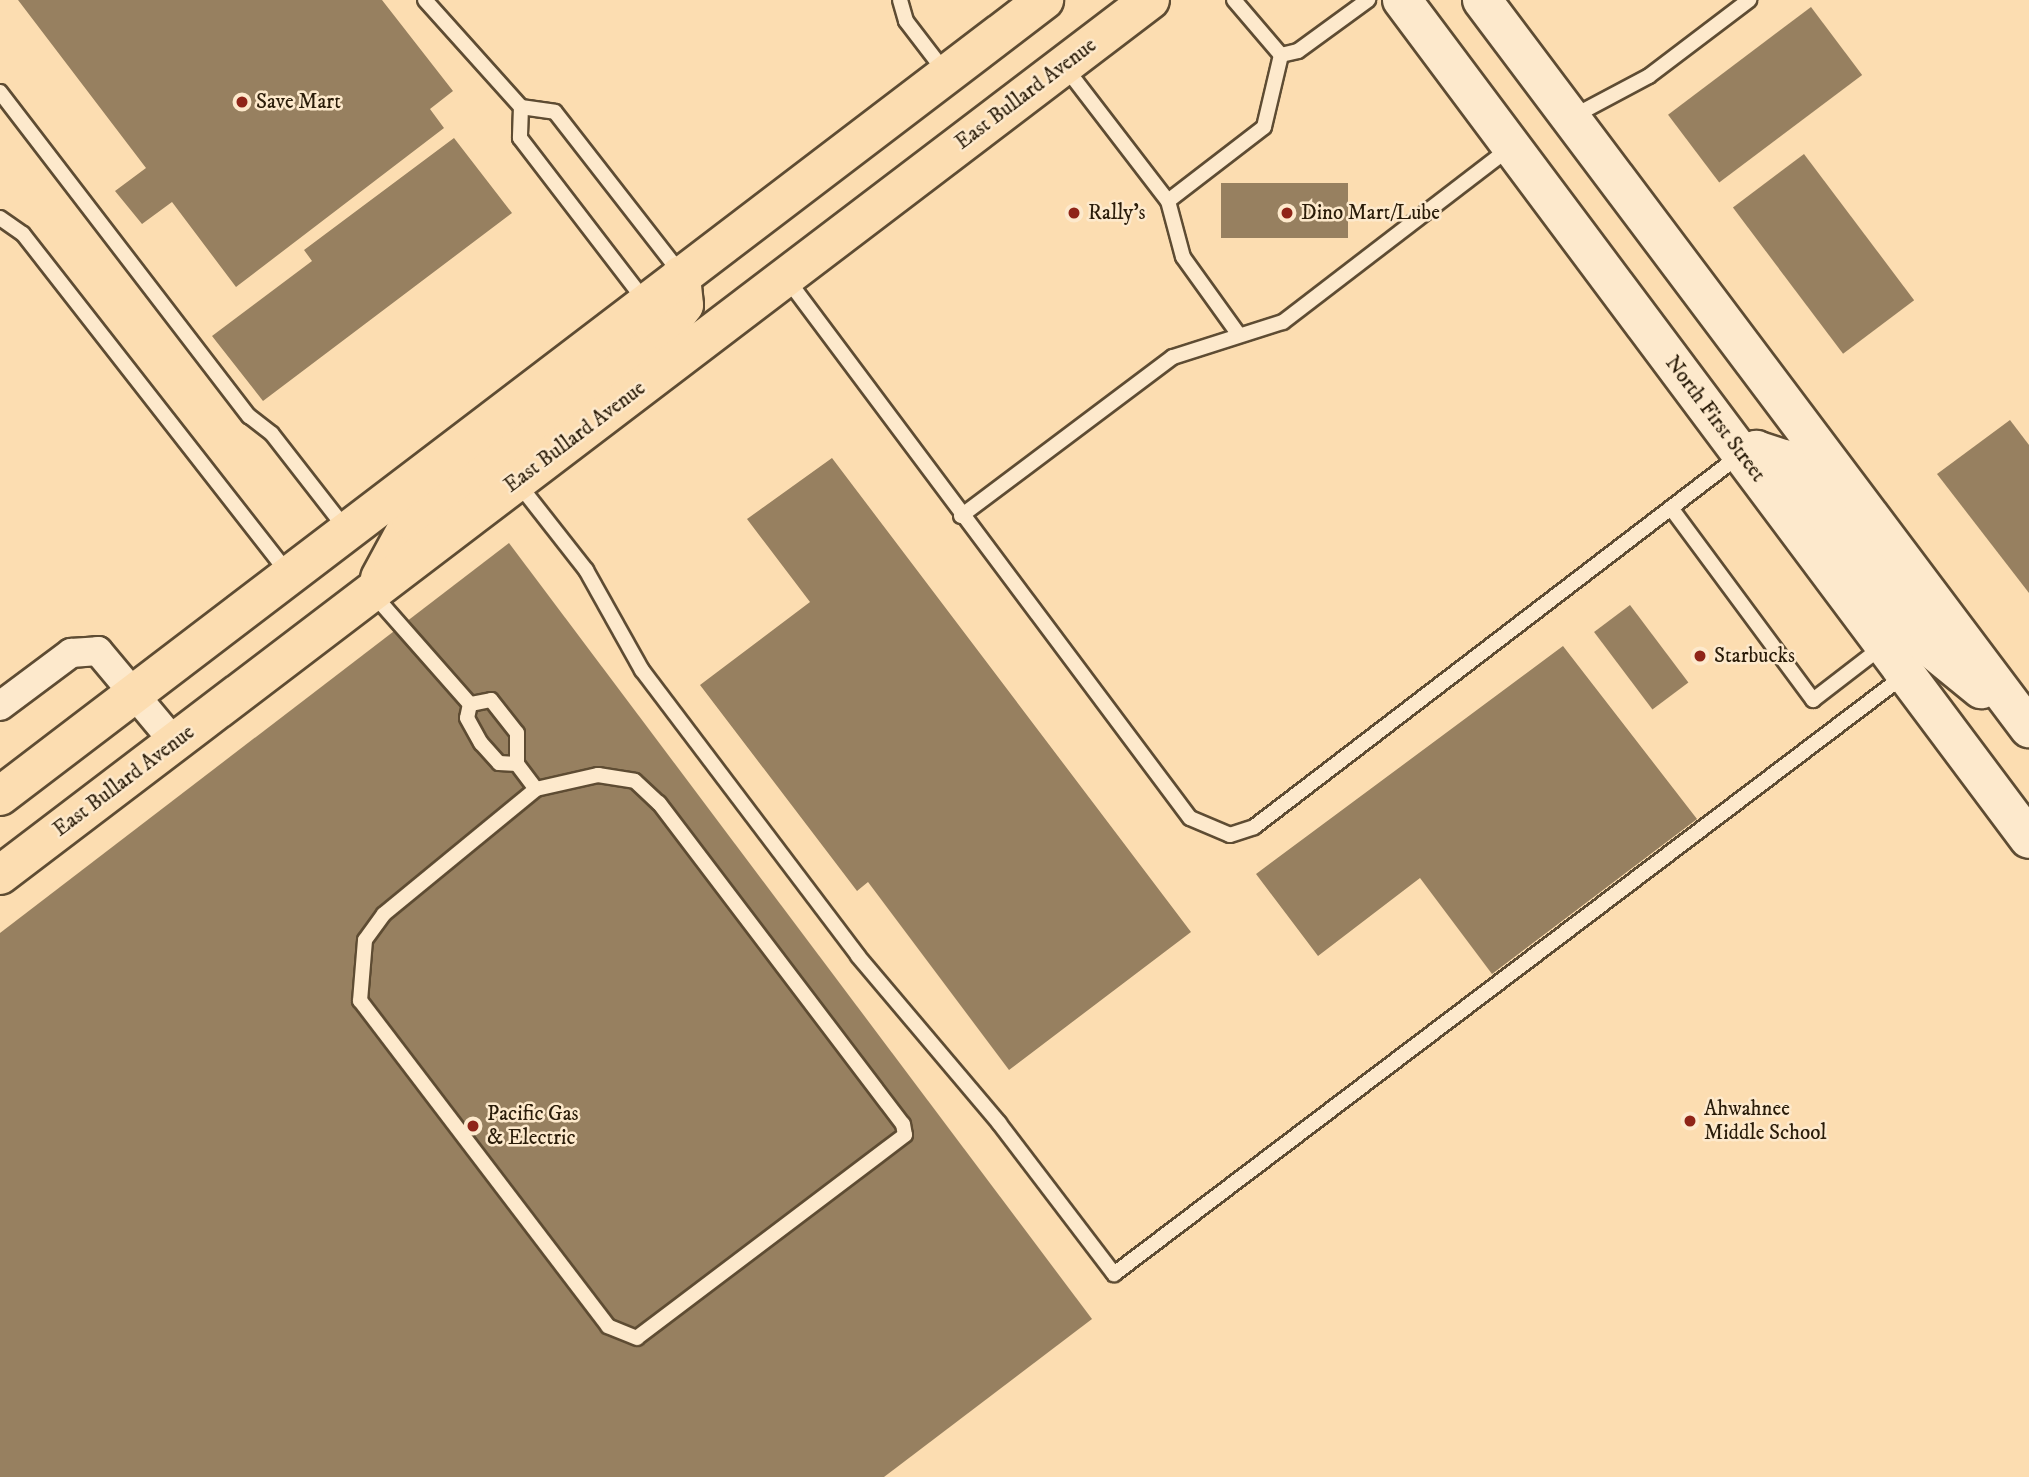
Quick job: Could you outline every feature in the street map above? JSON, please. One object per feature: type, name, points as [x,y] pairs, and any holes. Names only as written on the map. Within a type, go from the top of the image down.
[{"type":"main road","points":[[0,796],[1044,0]]},
{"type":"main road","name":"East Bullard Avenue","points":[[0,875],[1150,0]]},
{"type":"main road","name":"North First Street","points":[[1402,0],[2029,839]]},
{"type":"main road","points":[[1482,0],[2029,728]]},
{"type":"main road","points":[[372,593],[411,521],[671,324],[684,305],[681,275]]},
{"type":"main road","points":[[1741,454],[1756,450],[1784,459],[1927,645],[2029,728]]},
{"type":"street","points":[[0,706],[83,649],[98,651],[136,692],[174,742]]},
{"type":"lane","points":[[425,0],[521,107],[555,112],[681,275]]},
{"type":"lane","points":[[900,0],[906,21],[947,74]]},
{"type":"lane","points":[[1234,0],[1281,55]]},
{"type":"lane","points":[[1281,55],[1298,51],[1368,0]]},
{"type":"lane","points":[[1570,118],[1649,76],[1749,0]]},
{"type":"lane","points":[[1168,201],[1264,127],[1281,55]]},
{"type":"lane","points":[[1064,65],[1168,201],[1182,257],[1239,335]]},
{"type":"lane","points":[[0,92],[249,416],[272,434],[347,531]]},
{"type":"lane","points":[[521,107],[520,138],[646,302]]},
{"type":"lane","points":[[961,516],[1173,357],[1283,322],[1512,146]]},
{"type":"lane","points":[[0,218],[23,233],[290,575]]},
{"type":"lane","points":[[785,277],[961,516],[1190,818],[1230,835],[1254,827],[1741,454]]},
{"type":"lane","points":[[517,482],[586,570],[642,670],[808,890],[1114,1274],[1895,660]]},
{"type":"lane","points":[[1671,508],[1813,700],[1895,660]]},
{"type":"lane","points":[[372,593],[470,704]]},
{"type":"lane","points":[[470,704],[491,700],[517,733],[517,764],[536,789]]},
{"type":"lane","points":[[470,704],[467,719],[481,743],[499,763],[517,764]]},
{"type":"lane","points":[[598,775],[635,781],[659,803],[903,1124],[905,1135],[636,1338],[608,1326],[360,1002],[365,940],[384,915],[536,789],[598,775]]},
{"type":"building","points":[[18,0],[382,0],[453,91],[430,109],[444,128],[236,287],[172,202],[142,224],[115,191],[146,168]]},
{"type":"building","points":[[1811,7],[1862,75],[1719,183],[1668,115]]},
{"type":"building","points":[[454,138],[512,213],[263,401],[212,336],[312,261],[304,250]]},
{"type":"building","points":[[1804,154],[1914,300],[1843,354],[1733,208]]},
{"type":"building","points":[[1221,183],[1348,183],[1348,238],[1221,238]]},
{"type":"building","points":[[2010,420],[2029,445],[2029,593],[1937,474]]},
{"type":"building","points":[[832,458],[1191,932],[1009,1070],[868,882],[857,891],[700,685],[810,602],[747,519]]},
{"type":"building","name":"Pacific Gas & Electric","points":[[509,543],[1092,1319],[884,1477],[0,1477],[0,933]]},
{"type":"building","points":[[1630,605],[1688,682],[1652,710],[1594,632]]},
{"type":"building","points":[[1563,646],[1697,819],[1492,974],[1420,878],[1318,956],[1256,874]]},
{"type":"place","name":"Save Mart","points":[[242,102]]},
{"type":"place","name":"Rally's","points":[[1074,213]]},
{"type":"place","name":"Dino Mart/Lube","points":[[1287,213]]},
{"type":"place","name":"Starbucks","points":[[1700,656]]},
{"type":"place","name":"Ahwahnee Middle School","points":[[1690,1121]]},
{"type":"place","name":"Pacific Gas & Electric","points":[[473,1126]]}]
